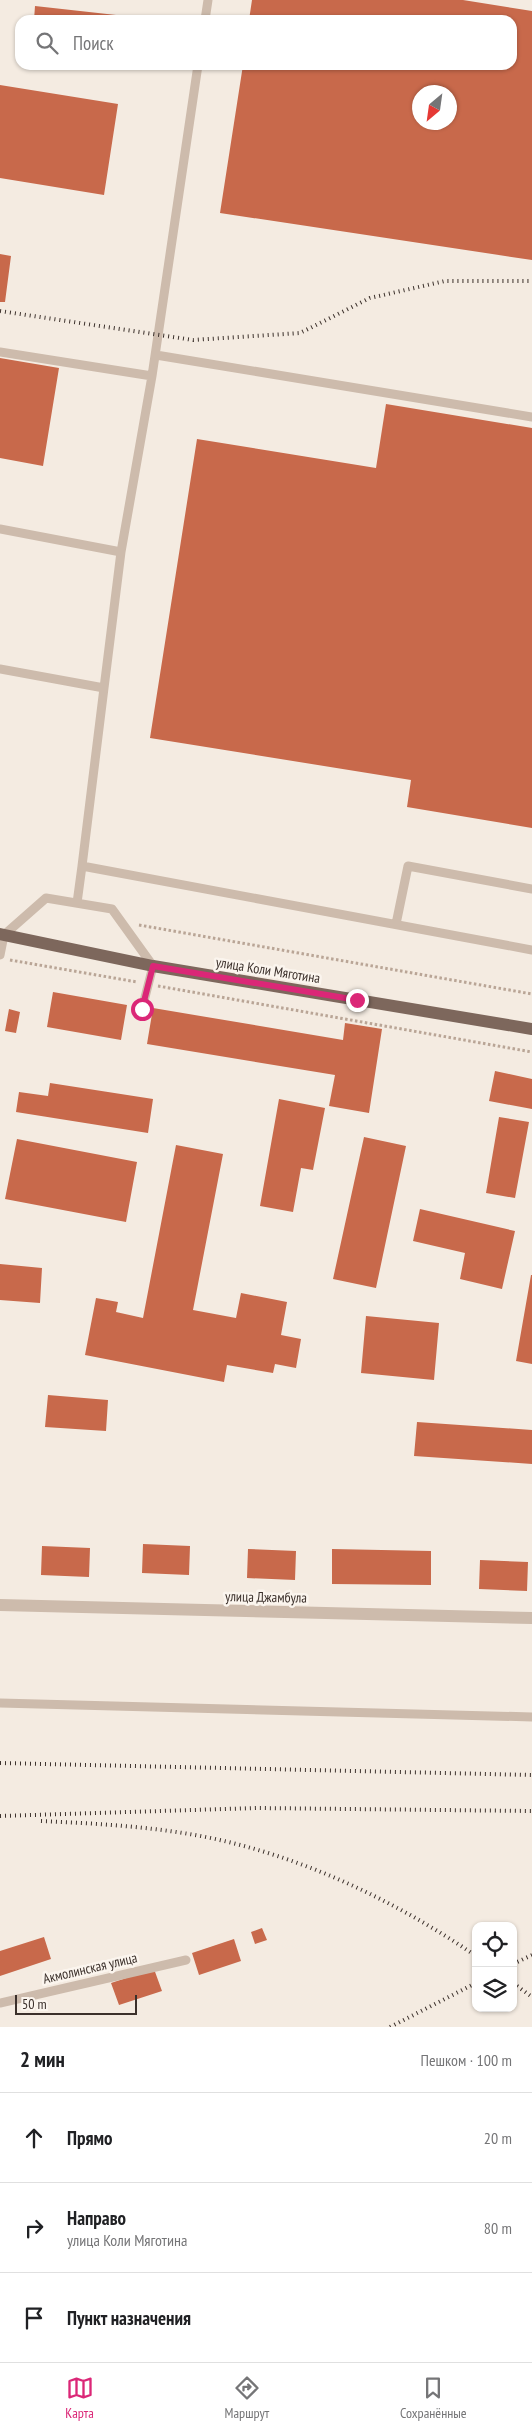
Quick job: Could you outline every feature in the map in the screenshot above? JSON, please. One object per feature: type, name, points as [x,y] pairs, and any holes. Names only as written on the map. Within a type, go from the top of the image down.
[{"type":"main road","name":"улица Коли Мяготина","points":[[2,935],[153,966],[532,1029]]},
{"type":"street","name":"улица Джамбула","points":[[0,1605],[532,1618]]},
{"type":"lane","points":[[206,15],[208,0]]},
{"type":"lane","points":[[77,903],[121,552],[156,355],[197,70]]},
{"type":"lane","points":[[0,352],[152,376]]},
{"type":"lane","points":[[156,355],[532,417]]},
{"type":"lane","points":[[0,529],[121,552]]},
{"type":"lane","points":[[0,669],[104,688]]},
{"type":"lane","points":[[82,866],[532,950]]},
{"type":"lane","points":[[396,924],[408,866],[532,889]]},
{"type":"lane","points":[[0,955],[2,935],[46,898],[112,909],[153,966],[142,1009]]},
{"type":"lane","points":[[0,1703],[532,1717]]},
{"type":"lane","name":"Акмолинская улица","points":[[0,2003],[186,1960]]},
{"type":"path","points":[[121,922],[532,994]]},
{"type":"path","points":[[9,960],[532,1052]]},
{"type":"building","points":[[252,0],[463,0],[532,11],[532,260],[220,213],[242,70],[517,70],[517,15],[250,15]]},
{"type":"building","points":[[35,6],[116,15],[34,15]]},
{"type":"building","points":[[0,85],[118,104],[104,195],[0,178]]},
{"type":"building","points":[[0,254],[11,256],[5,302],[0,302]]},
{"type":"building","points":[[0,358],[59,368],[43,466],[0,458]]},
{"type":"building","points":[[386,404],[532,428],[532,828],[407,807],[411,780],[150,738],[197,439],[376,468]]},
{"type":"building","points":[[53,992],[127,1005],[121,1040],[47,1027]]},
{"type":"building","points":[[153,1008],[343,1040],[345,1023],[382,1029],[369,1113],[329,1106],[335,1075],[147,1044]]},
{"type":"building","points":[[9,1009],[20,1012],[16,1033],[5,1031]]},
{"type":"building","points":[[495,1071],[532,1079],[532,1109],[489,1101]]},
{"type":"building","points":[[50,1083],[153,1099],[148,1133],[16,1112],[19,1092],[48,1096]]},
{"type":"building","points":[[279,1099],[325,1108],[313,1170],[301,1168],[293,1212],[260,1206]]},
{"type":"building","points":[[499,1117],[529,1122],[515,1198],[486,1193]]},
{"type":"building","points":[[364,1137],[406,1146],[376,1288],[333,1279]]},
{"type":"building","points":[[17,1139],[137,1162],[126,1222],[5,1199]]},
{"type":"building","points":[[176,1145],[223,1154],[193,1310],[236,1318],[241,1293],[287,1302],[281,1335],[301,1339],[296,1368],[275,1364],[273,1373],[227,1365],[224,1382],[85,1355],[96,1298],[118,1302],[116,1312],[143,1318]]},
{"type":"building","points":[[420,1209],[515,1231],[502,1289],[460,1279],[465,1253],[413,1241]]},
{"type":"building","points":[[0,1264],[42,1268],[40,1303],[0,1300]]},
{"type":"building","points":[[532,1275],[532,1364],[516,1361]]},
{"type":"building","points":[[366,1316],[439,1323],[434,1380],[361,1373]]},
{"type":"building","points":[[48,1395],[108,1400],[106,1431],[45,1427]]},
{"type":"building","points":[[417,1422],[532,1430],[532,1464],[414,1456]]},
{"type":"building","points":[[143,1544],[190,1546],[189,1575],[142,1573]]},
{"type":"building","points":[[42,1546],[90,1548],[89,1577],[41,1575]]},
{"type":"building","points":[[248,1549],[296,1551],[295,1580],[247,1578]]},
{"type":"building","points":[[332,1549],[431,1551],[431,1585],[332,1584]]},
{"type":"building","points":[[480,1560],[528,1562],[527,1591],[479,1589]]},
{"type":"building","points":[[262,1928],[267,1940],[255,1944],[251,1932]]},
{"type":"building","points":[[44,1937],[51,1959],[0,1976],[0,1951]]},
{"type":"building","points":[[234,1939],[241,1961],[199,1975],[192,1953]]},
{"type":"building","points":[[154,1969],[162,1991],[119,2005],[111,1983]]},
{"type":"railway","points":[[0,311],[193,340],[300,333],[370,298],[445,281],[532,281]]},
{"type":"railway","points":[[0,1763],[532,1775]]},
{"type":"railway","points":[[0,1816],[257,1808],[532,1811]]},
{"type":"railway","points":[[41,1821],[118,1825],[169,1831],[219,1840],[275,1855],[364,1891],[422,1922],[472,1953]]},
{"type":"railway","points":[[517,1962],[532,1955]]},
{"type":"railway","points":[[390,2027],[472,1985]]},
{"type":"railway","points":[[517,1986],[532,1997]]},
{"type":"route","points":[[142,1009],[153,966],[357,1000]]}]
